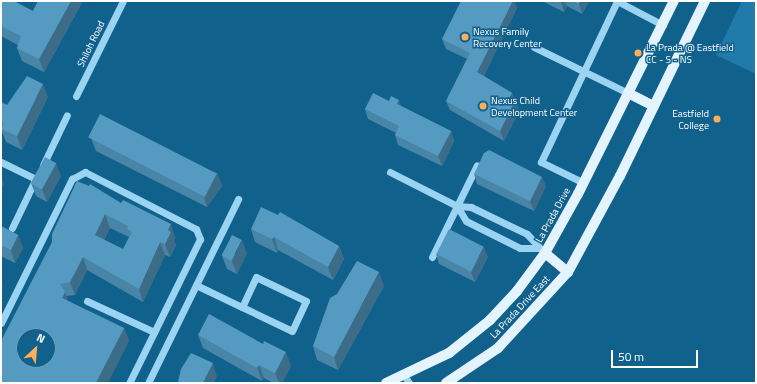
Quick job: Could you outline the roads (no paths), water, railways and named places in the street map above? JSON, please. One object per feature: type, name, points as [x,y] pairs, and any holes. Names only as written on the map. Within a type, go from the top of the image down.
[{"type":"main road","name":"La Prada Drive","points":[[386,383],[407,379],[449,352],[490,320],[542,251],[584,183],[674,1]]},
{"type":"main road","points":[[542,251],[568,272],[654,106],[705,1]]},
{"type":"main road","points":[[628,93],[654,106]]},
{"type":"main road","name":"La Prada Drive East","points":[[446,383],[498,348],[568,272]]},
{"type":"street","name":"Shiloh Road","points":[[76,96],[123,1]]},
{"type":"street","points":[[584,183],[541,162],[617,1],[663,25]]},
{"type":"street","points":[[534,46],[628,93]]},
{"type":"street","points":[[12,228],[68,115]]},
{"type":"street","points":[[1,162],[36,179]]},
{"type":"street","points":[[432,257],[477,166]]},
{"type":"street","points":[[1,323],[72,179],[85,172],[196,229],[200,239],[129,383]]},
{"type":"street","points":[[390,172],[457,206],[471,207],[527,234],[542,251]]},
{"type":"street","points":[[148,383],[238,199]]},
{"type":"street","points":[[457,206],[466,221],[520,248],[542,251]]},
{"type":"street","points":[[196,285],[292,331],[306,302],[256,277],[242,307]]},
{"type":"street","points":[[87,301],[154,332]]},
{"type":"place","name":"Nexus Family Recovery Center","points":[[465,37]]},
{"type":"place","name":"La Prada @ Eastfield CC - S - NS","points":[[638,53]]},
{"type":"place","name":"Nexus Child Development Center","points":[[483,106]]},
{"type":"place","name":"Eastfield College","points":[[717,119]]}]
